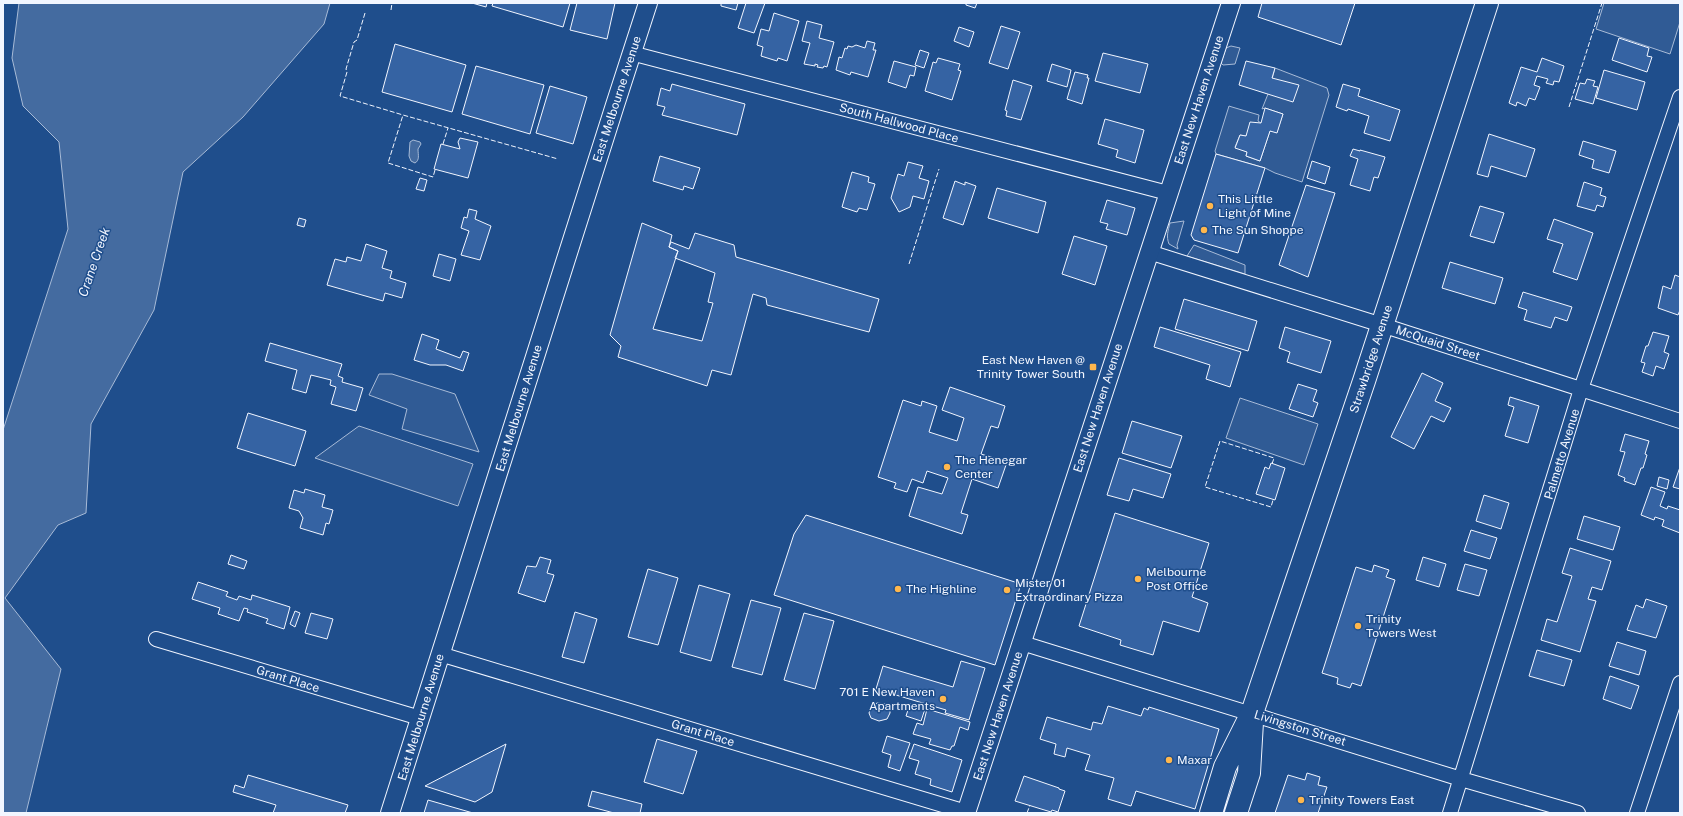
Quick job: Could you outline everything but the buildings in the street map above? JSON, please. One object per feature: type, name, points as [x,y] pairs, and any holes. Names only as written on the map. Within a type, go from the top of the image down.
[{"type":"main road","name":"Strawbridge Avenue","points":[[1252,713],[1382,325],[1487,3]]},
{"type":"main road","points":[[1210,813],[1225,767],[1252,713]]},
{"type":"main road","points":[[1236,813],[1249,773],[1252,713]]},
{"type":"street","name":"East Melbourne Avenue","points":[[390,813],[648,3]]},
{"type":"street","name":"East New Haven Avenue","points":[[966,812],[1231,3]]},
{"type":"street","name":"South Hallwood Place","points":[[631,53],[1168,193]]},
{"type":"street","name":"Palmetto Avenue","points":[[1450,813],[1581,389],[1680,97]]},
{"type":"street","name":"McQuaid Street","points":[[1149,252],[1680,421]]},
{"type":"street","name":"Grant Place","points":[[156,639],[420,718]]},
{"type":"street","name":"Livingston Street","points":[[1022,643],[1461,779],[1578,813]]},
{"type":"street","name":"Grant Place","points":[[440,654],[966,812]]},
{"type":"street","points":[[1637,813],[1680,683]]},
{"type":"shaded area","points":[[1604,3],[1680,3],[1680,22],[1670,54],[1596,29]]},
{"type":"shaded area","points":[[1231,46],[1240,48],[1235,64],[1223,65],[1221,63],[1226,48]]},
{"type":"shaded area","points":[[1275,68],[1327,88],[1329,95],[1302,182],[1265,168],[1216,154],[1215,151],[1229,106],[1259,115],[1258,121],[1261,123],[1246,136],[1240,135],[1235,147],[1247,152],[1246,156],[1260,161],[1270,131],[1277,132],[1283,114],[1265,108],[1262,109]]},
{"type":"shaded area","points":[[1184,221],[1177,245],[1178,249],[1169,244],[1168,231],[1170,223]]},
{"type":"shaded area","points":[[1194,245],[1245,265],[1245,274],[1187,256]]},
{"type":"shaded area","points":[[379,374],[392,374],[455,394],[479,452],[402,429],[407,409],[369,395]]},
{"type":"shaded area","points":[[1240,398],[1318,424],[1304,465],[1226,438]]},
{"type":"shaded area","points":[[359,426],[473,464],[458,506],[315,458]]},
{"type":"water","name":"Crane Creek","points":[[19,3],[330,3],[324,24],[243,117],[183,172],[154,310],[91,424],[86,513],[58,525],[5,598],[61,669],[26,813],[3,813],[3,430],[68,229],[59,142],[23,106],[12,58]]},
{"type":"water","points":[[413,140],[420,142],[421,144],[418,149],[418,159],[415,163],[411,161],[409,156],[410,142]]},
{"type":"fence","points":[[391,10],[392,3]]},
{"type":"fence","points":[[1569,107],[1602,3]]},
{"type":"fence","points":[[365,13],[357,40],[354,42],[340,96],[403,115]]},
{"type":"fence","points":[[435,170],[433,177],[388,163],[403,115],[558,159]]},
{"type":"fence","points":[[443,144],[448,128]]},
{"type":"fence","points":[[909,264],[939,169]]},
{"type":"fence","points":[[1272,464],[1274,458],[1220,441],[1205,487],[1271,507],[1273,500]]},
{"type":"fence","points":[[1027,813],[1030,805]]},
{"type":"place","name":"This Little Light of Mine","points":[[1210,206]]},
{"type":"place","name":"The Sun Shoppe","points":[[1204,230]]},
{"type":"place","name":"East New Haven @ Trinity Tower South","points":[[1093,367]]},
{"type":"place","name":"The Henegar Center","points":[[947,467]]},
{"type":"place","name":"Melbourne Post Office","points":[[1138,579]]},
{"type":"place","name":"The Highline","points":[[898,589]]},
{"type":"place","name":"Mister 01 Extraordinary Pizza","points":[[1007,590]]},
{"type":"place","name":"Trinity Towers West","points":[[1358,626]]},
{"type":"place","name":"701 E New Haven Apartments","points":[[943,699]]},
{"type":"place","name":"Maxar","points":[[1169,760]]},
{"type":"place","name":"Trinity Towers East","points":[[1301,800]]}]
